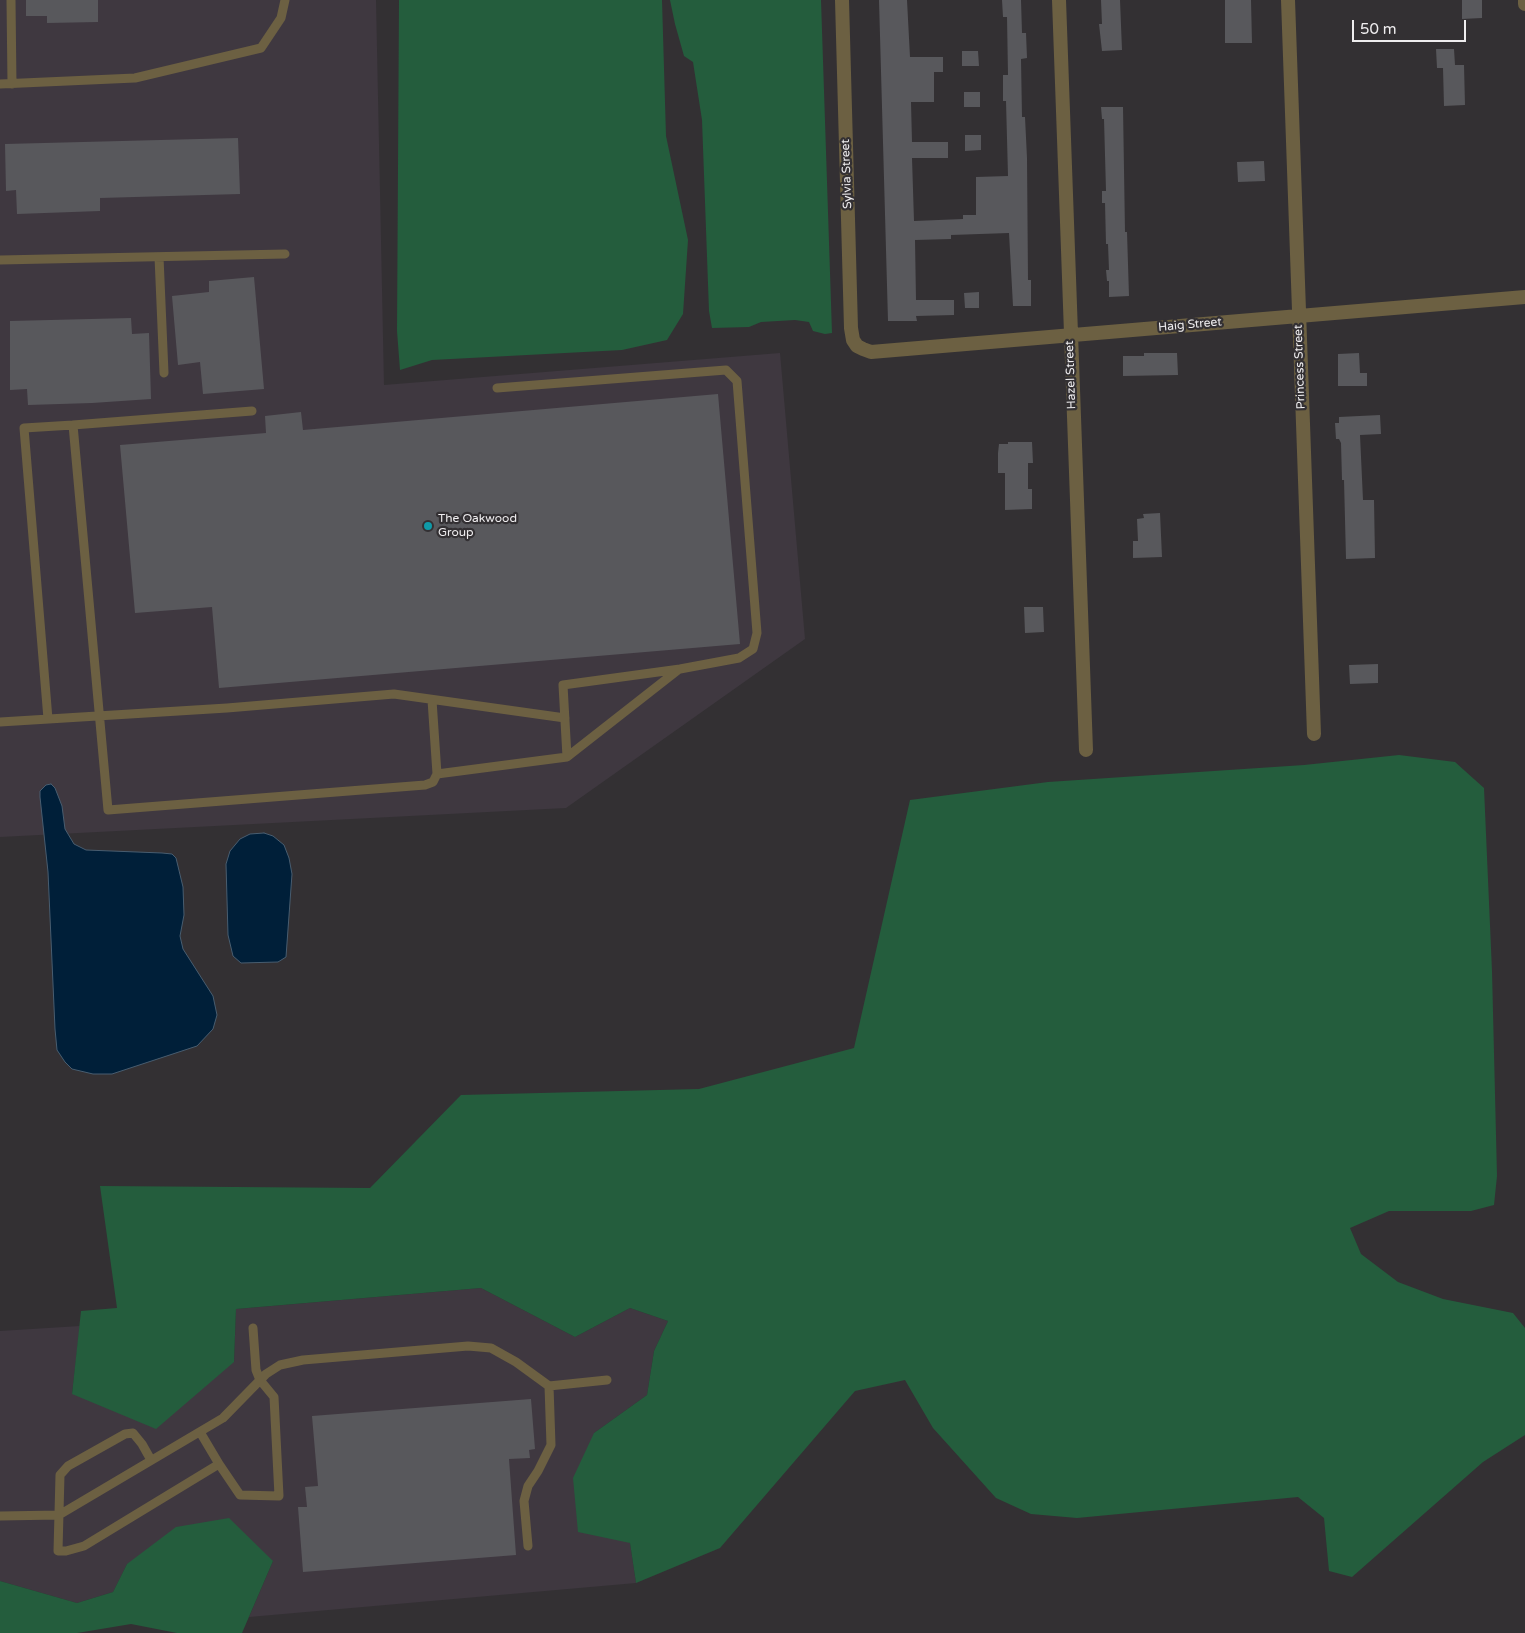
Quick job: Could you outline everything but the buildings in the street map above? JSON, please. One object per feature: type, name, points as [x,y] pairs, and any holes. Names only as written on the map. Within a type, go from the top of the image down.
[{"type":"street","name":"Sylvia Street","points":[[842,0],[851,328],[853,340],[857,346]]},
{"type":"street","name":"Hazel Street","points":[[1059,0],[1086,750]]},
{"type":"street","name":"Princess Street","points":[[1288,0],[1314,734]]},
{"type":"street","name":"Haig Street","points":[[857,346],[871,352],[1298,315],[1525,298]]},
{"type":"lane","points":[[11,0],[12,84]]},
{"type":"lane","points":[[0,84],[135,78],[261,48],[281,18],[285,0]]},
{"type":"lane","points":[[0,260],[286,254]]},
{"type":"lane","points":[[159,256],[164,372]]},
{"type":"lane","points":[[497,388],[726,370],[737,381],[757,633],[753,649],[739,658],[680,669],[564,685],[567,757]]},
{"type":"lane","points":[[48,719],[24,428],[252,411]]},
{"type":"lane","points":[[73,425],[108,810],[425,785],[433,782],[437,774],[432,700]]},
{"type":"lane","points":[[437,774],[567,757],[680,669]]},
{"type":"lane","points":[[0,722],[227,708],[394,694],[565,718]]},
{"type":"lane","points":[[200,1432],[240,1495],[279,1496],[274,1397],[260,1380],[256,1370],[253,1328]]},
{"type":"lane","points":[[0,1516],[59,1515],[223,1418],[260,1380],[280,1365],[303,1360],[468,1346],[491,1348],[516,1362],[549,1386],[607,1380]]},
{"type":"lane","points":[[528,1546],[524,1501],[528,1486],[551,1445],[549,1386]]},
{"type":"lane","points":[[152,1460],[133,1433],[125,1434],[68,1466],[60,1475],[58,1551],[66,1551],[84,1546],[219,1464]]},
{"type":"shaded area","points":[[0,0],[376,0],[384,385],[780,353],[805,639],[566,808],[0,837]]},
{"type":"shaded area","points":[[481,1288],[575,1337],[630,1308],[668,1321],[654,1351],[647,1395],[594,1433],[630,1543],[636,1583],[249,1617],[273,1561],[127,1564],[113,1592],[77,1603],[0,1581],[0,1331],[80,1326],[72,1394],[234,1362],[236,1309]]},
{"type":"green space","points":[[399,0],[662,0],[666,136],[688,240],[683,314],[667,340],[622,350],[432,360],[400,370],[397,331]]},
{"type":"green space","points":[[670,0],[821,0],[832,333],[825,334],[813,331],[809,322],[795,320],[761,322],[749,327],[712,328],[709,311],[702,120],[693,62],[684,56]]},
{"type":"green space","points":[[1399,755],[1455,762],[1484,788],[1492,971],[1497,1176],[1494,1205],[1471,1211],[1389,1211],[1350,1228],[1361,1254],[1398,1282],[1443,1299],[1513,1313],[1525,1328],[1525,1435],[1483,1462],[1352,1577],[1329,1571],[1324,1518],[1298,1497],[1077,1518],[1031,1514],[996,1498],[933,1428],[905,1380],[855,1391],[720,1548],[636,1583],[630,1543],[578,1532],[573,1478],[594,1433],[647,1395],[654,1351],[668,1321],[630,1308],[575,1337],[481,1288],[236,1309],[234,1362],[156,1429],[72,1394],[81,1311],[117,1308],[100,1186],[370,1188],[461,1095],[699,1089],[854,1048],[910,800],[1048,782],[1304,765]]},
{"type":"green space","points":[[229,1518],[273,1561],[242,1633],[177,1633],[131,1624],[77,1633],[0,1633],[0,1581],[77,1603],[113,1592],[127,1564],[176,1527]]},
{"type":"water","points":[[51,784],[55,788],[62,806],[65,829],[74,844],[86,850],[162,853],[172,854],[176,858],[183,887],[184,915],[180,936],[183,949],[213,996],[217,1015],[213,1029],[197,1046],[112,1074],[93,1074],[72,1069],[57,1050],[48,872],[40,797],[40,791],[46,785]]},
{"type":"water","points":[[264,833],[273,836],[284,845],[292,874],[286,957],[278,962],[241,963],[233,956],[228,935],[226,864],[230,851],[240,839],[250,834]]},
{"type":"place","name":"The Oakwood Group","points":[[428,526]]}]
